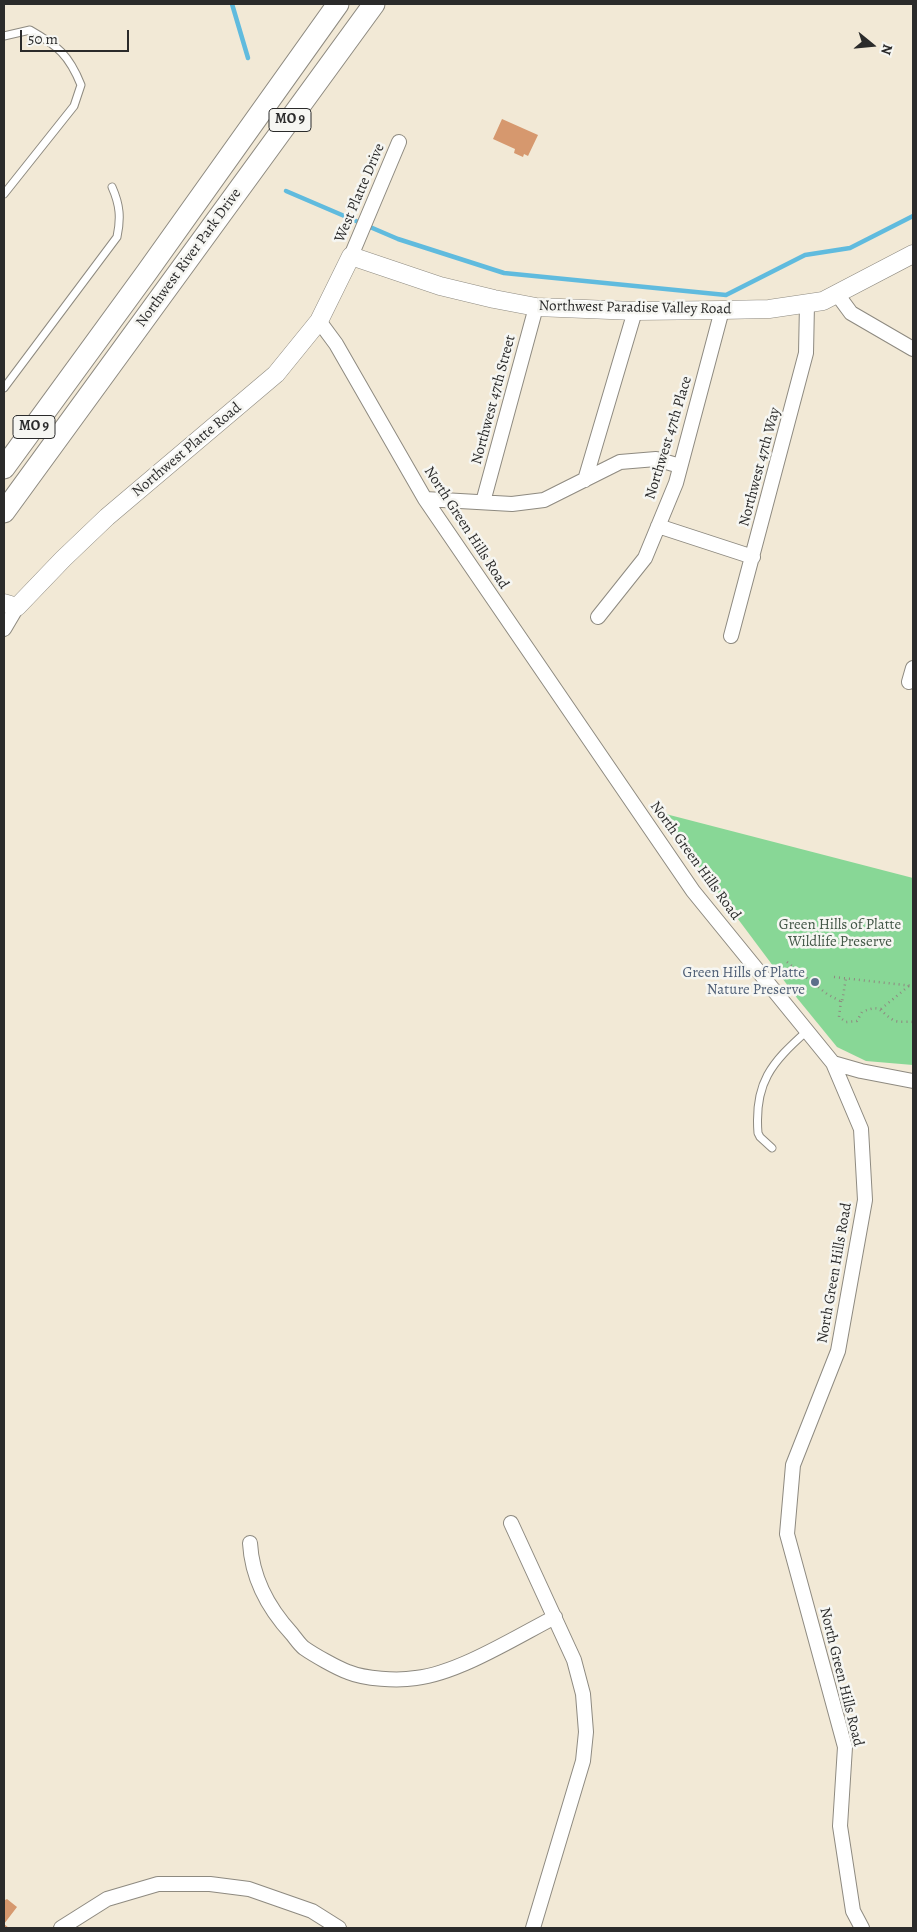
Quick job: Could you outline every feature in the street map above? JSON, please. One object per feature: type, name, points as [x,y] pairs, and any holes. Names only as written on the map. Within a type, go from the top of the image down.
[{"type":"main road","name":"Northwest River Park Drive","points":[[4,468],[183,222],[338,4]]},
{"type":"main road","name":"Northwest River Park Drive","points":[[4,512],[374,4]]},
{"type":"street","name":"West Platte Drive","points":[[354,249],[399,142]]},
{"type":"street","name":"Northwest Paradise Valley Road","points":[[354,249],[440,286],[494,299],[536,307],[635,311],[769,309],[822,301],[913,254]]},
{"type":"street","name":"Northwest Platte Road","points":[[4,629],[11,605],[63,560],[107,518],[276,374],[319,322],[354,249]]},
{"type":"street","points":[[836,294],[851,313],[913,349]]},
{"type":"street","name":"Northwest 47th Way","points":[[731,636],[806,353],[807,304]]},
{"type":"street","name":"Northwest 47th Street","points":[[483,502],[536,307]]},
{"type":"street","name":"Northwest 47th Place","points":[[598,617],[645,558],[676,483],[722,310]]},
{"type":"street","points":[[585,480],[635,311]]},
{"type":"street","name":"North Green Hills Road","points":[[319,322],[336,344],[425,499],[693,891],[833,1063],[861,1129],[866,1200],[838,1351],[793,1465],[787,1534],[845,1747],[840,1826],[853,1911],[862,1928]]},
{"type":"street","points":[[425,499],[512,504],[544,500],[620,462],[656,459],[680,466]]},
{"type":"street","points":[[658,526],[753,557]]},
{"type":"street","points":[[909,682],[913,668]]},
{"type":"street","points":[[833,1063],[861,1072],[913,1081]]},
{"type":"street","points":[[510,1524],[574,1660],[583,1694],[586,1732],[582,1761],[533,1928]]},
{"type":"street","points":[[250,1543],[251,1560],[263,1596],[285,1627],[304,1648],[348,1673],[377,1678],[416,1678],[443,1672],[480,1656],[555,1617]]},
{"type":"street","points":[[61,1928],[106,1899],[158,1884],[210,1884],[249,1889],[312,1911],[339,1928]]},
{"type":"lane","points":[[4,36],[30,30],[52,42],[72,64],[81,85],[74,106],[4,194]]},
{"type":"lane","points":[[4,388],[117,237],[120,224],[119,202],[112,187]]},
{"type":"lane","points":[[772,1148],[758,1133],[759,1098],[771,1067],[785,1050],[806,1031]]},
{"type":"path","points":[[787,962],[827,994],[841,1001]]},
{"type":"path","points":[[834,976],[912,986]]},
{"type":"path","points":[[846,978],[839,1017],[846,1022],[857,1021],[862,1012],[872,1007],[881,1008],[895,1021],[913,1022]]},
{"type":"path","points":[[881,1008],[912,986]]},
{"type":"green space","name":"Green Hills of Platte Wildlife Preserve","points":[[658,812],[913,878],[913,1065],[866,1061],[837,1047],[797,998]]},
{"type":"building","points":[[502,119],[538,135],[528,156],[524,154],[523,157],[514,153],[515,149],[493,139]]},
{"type":"building","points":[[4,1899],[7,1899],[17,1907],[4,1924]]},
{"type":"waterway","points":[[232,4],[248,58]]},
{"type":"waterway","points":[[286,191],[398,239],[504,273],[726,295],[805,255],[850,248],[913,216]]},
{"type":"place","name":"Green Hills of Platte Nature Preserve","points":[[815,982]]}]
